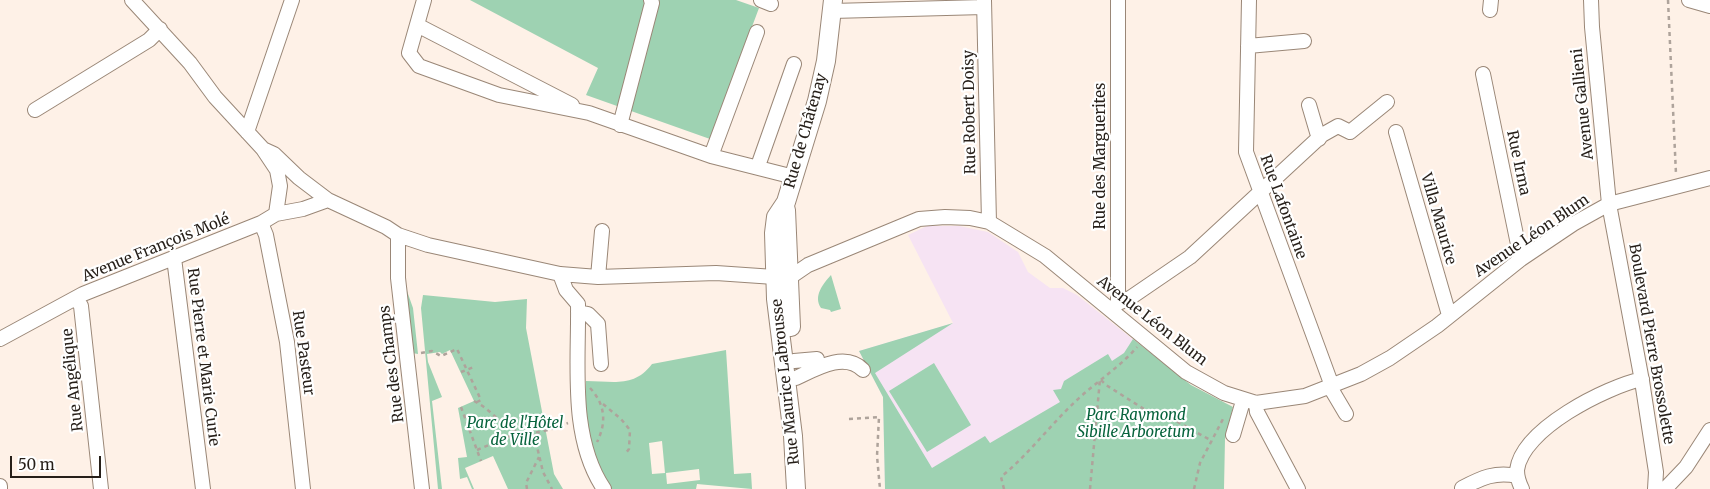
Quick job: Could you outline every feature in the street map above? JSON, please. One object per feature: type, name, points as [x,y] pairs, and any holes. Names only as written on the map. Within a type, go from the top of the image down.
[{"type":"main road","name":"Rue de Châtenay","points":[[784,272],[774,233],[776,217],[786,202],[821,88],[832,5]]},
{"type":"main road","name":"Rue Maurice Labrousse","points":[[784,272],[795,369],[804,489]]},
{"type":"main road","name":"Rue Maurice Labrousse","points":[[784,272],[796,489]]},
{"type":"street","points":[[132,0],[160,29],[215,97],[263,149],[276,170],[280,191],[276,214]]},
{"type":"street","points":[[247,132],[292,0]]},
{"type":"street","points":[[620,125],[652,3],[651,0]]},
{"type":"street","name":"Rue des Marguerites","points":[[1114,307],[1118,0]]},
{"type":"street","name":"Rue Lafontaine","points":[[1249,0],[1246,152],[1331,387],[1346,414]]},
{"type":"street","name":"Avenue Gallieni","points":[[1591,0],[1609,204]]},
{"type":"street","points":[[1689,0],[1710,6]]},
{"type":"street","points":[[424,1],[409,53],[420,66],[499,95],[589,113]]},
{"type":"street","points":[[832,5],[984,4]]},
{"type":"street","name":"Rue Robert Doisy","points":[[984,4],[989,222]]},
{"type":"street","points":[[417,25],[589,113],[711,156],[758,166],[794,177]]},
{"type":"street","points":[[35,110],[149,40],[160,29]]},
{"type":"street","points":[[711,156],[757,32]]},
{"type":"street","points":[[1248,46],[1304,41]]},
{"type":"street","points":[[758,166],[794,64]]},
{"type":"street","name":"Rue Irma","points":[[1483,74],[1521,259]]},
{"type":"street","points":[[1114,307],[1190,257],[1320,137],[1338,126],[1350,132],[1387,102]]},
{"type":"street","points":[[1309,105],[1320,137]]},
{"type":"street","name":"Villa Maurice","points":[[1396,132],[1449,315]]},
{"type":"street","points":[[263,149],[274,154],[299,178],[328,200],[386,226],[398,235],[428,245],[560,274],[598,276],[784,272]]},
{"type":"street","points":[[280,191],[290,179],[299,178]]},
{"type":"street","name":"Avenue Léon Blum","points":[[784,272],[808,266],[920,218],[954,217],[989,222],[1045,256],[1114,307],[1143,337],[1186,372],[1245,401],[1306,396],[1331,387],[1390,358],[1437,326],[1521,259],[1573,224],[1609,204],[1710,178]]},
{"type":"street","points":[[310,207],[314,195],[313,188]]},
{"type":"street","points":[[280,191],[294,209]]},
{"type":"street","name":"Avenue François Molé","points":[[0,338],[76,298],[261,223],[276,214],[310,207],[328,200]]},
{"type":"street","name":"Boulevard Pierre Brossolette","points":[[1609,204],[1642,379],[1656,472],[1655,489]]},
{"type":"street","name":"Rue Pasteur","points":[[261,223],[266,235],[287,342],[302,489]]},
{"type":"street","points":[[598,276],[602,232]]},
{"type":"street","name":"Rue des Champs","points":[[398,235],[398,278],[422,489]]},
{"type":"street","name":"Rue Pierre et Marie Curie","points":[[174,258],[202,489]]},
{"type":"street","points":[[560,274],[566,290],[578,304],[582,435],[594,474],[604,489]]},
{"type":"street","name":"Rue Angélique","points":[[76,298],[81,306],[102,489]]},
{"type":"street","points":[[578,312],[588,314],[598,324],[601,364]]},
{"type":"street","points":[[795,369],[817,359]]},
{"type":"street","points":[[795,369],[820,367],[843,361],[854,364],[863,370]]},
{"type":"street","points":[[1520,482],[1519,464],[1524,453],[1551,425],[1580,404],[1609,389],[1642,379]]},
{"type":"street","points":[[1233,435],[1245,401],[1257,412],[1298,489]]},
{"type":"street","points":[[1665,489],[1686,467],[1710,430]]},
{"type":"street","points":[[1462,488],[1484,476],[1505,473],[1520,482]]},
{"type":"path","points":[[1668,0],[1677,188]]},
{"type":"path","points":[[1004,489],[1001,477],[1017,464],[1078,399],[1126,360],[1143,337]]},
{"type":"path","points":[[420,353],[432,351],[441,356],[457,349],[481,400],[475,402],[517,433]]},
{"type":"path","points":[[461,372],[474,367]]},
{"type":"path","points":[[1101,379],[1106,385],[1155,416],[1171,418],[1212,440]]},
{"type":"path","points":[[1090,489],[1101,379]]},
{"type":"path","points":[[579,380],[587,384],[603,404],[621,419],[630,430],[629,449],[625,454]]},
{"type":"path","points":[[1194,489],[1200,463],[1230,405],[1245,401]]},
{"type":"path","points":[[592,465],[592,452],[603,430],[603,404]]},
{"type":"path","points":[[461,406],[481,461]]},
{"type":"path","points":[[849,419],[878,417],[877,456],[880,489]]},
{"type":"path","points":[[477,450],[517,433],[534,434],[581,419]]},
{"type":"path","points":[[534,434],[543,472],[552,489]]},
{"type":"path","points":[[528,489],[526,483],[540,456]]},
{"type":"shaded area","points":[[927,226],[959,226],[988,232],[1018,252],[1028,272],[1050,288],[1063,288],[1077,295],[1135,341],[1126,354],[1078,391],[939,489],[885,489],[883,397],[859,351],[953,323],[908,235]]},
{"type":"green space","points":[[470,0],[736,0],[759,8],[710,139],[586,95],[598,68]]},
{"type":"green space","points":[[831,275],[841,309],[831,312],[821,308],[818,299],[822,286]]},
{"type":"green space","points":[[407,291],[413,308],[418,354],[412,353],[405,292]]},
{"type":"green space","name":"Parc de l'Hôtel de Ville","points":[[423,295],[495,302],[527,299],[526,328],[554,474],[563,489],[508,489],[493,456],[465,468],[474,489],[472,489],[467,477],[460,479],[458,458],[467,457],[458,408],[474,401],[450,350],[442,354],[440,352],[427,354],[428,362],[442,397],[432,401],[442,489],[438,489],[421,308]]},
{"type":"green space","name":"Parc Raymond Sibille Arboretum","points":[[953,323],[875,373],[932,468],[985,436],[990,443],[1060,402],[1053,390],[1061,389],[1064,381],[1108,354],[1112,361],[1124,353],[1133,339],[1191,385],[1233,407],[1225,439],[1224,489],[885,489],[883,397],[859,351]]},
{"type":"green space","points":[[726,350],[734,474],[751,473],[752,489],[697,484],[696,489],[612,489],[604,479],[597,467],[589,438],[586,381],[622,382],[630,380],[645,372],[652,364]],"holes":[[[662,441],[665,473],[652,474],[649,443]],[[699,469],[700,480],[667,484],[666,473]]]},
{"type":"green space","points":[[934,363],[971,425],[927,452],[889,391]]}]
